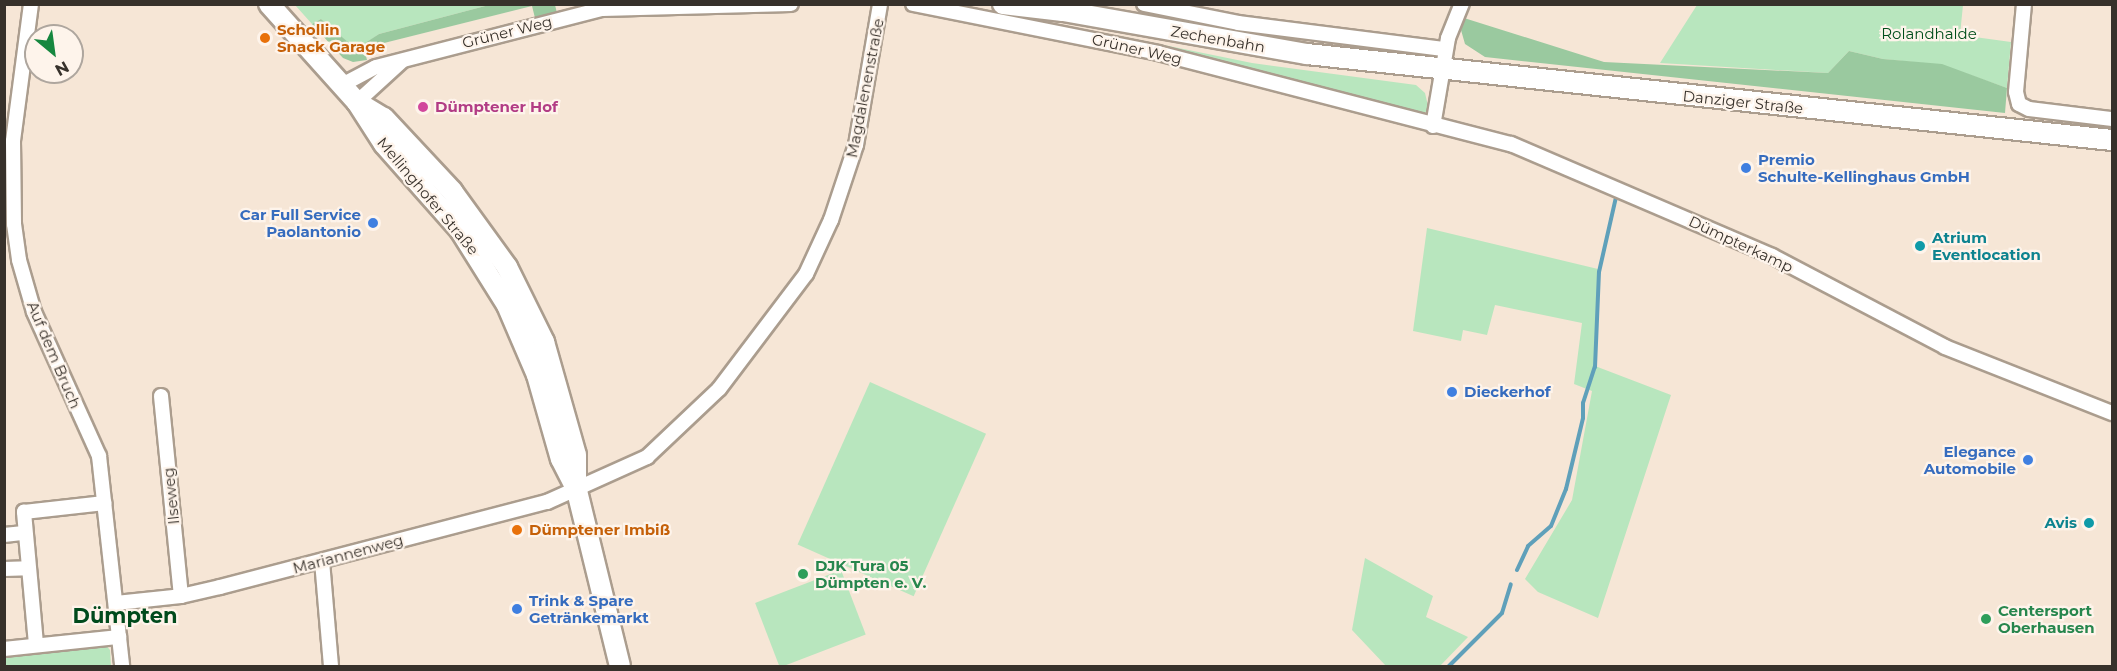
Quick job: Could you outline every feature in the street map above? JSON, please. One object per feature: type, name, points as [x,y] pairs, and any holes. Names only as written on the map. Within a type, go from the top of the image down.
[{"type":"main road","name":"Mellinghofer Straße","points":[[269,4],[357,102],[384,117],[452,191],[507,267],[550,361],[576,455],[577,491],[620,666]]},
{"type":"main road","name":"Zechenbahn","points":[[1003,4],[1063,11],[1264,48],[1373,62]]},
{"type":"main road","name":"Zechenbahn","points":[[1042,4],[1063,11]]},
{"type":"main road","name":"Danziger Straße","points":[[1373,62],[2112,140]]},
{"type":"street","name":"Auf dem Bruch","points":[[31,4],[13,141],[14,224],[19,260],[45,339],[99,456],[122,666]]},
{"type":"street","name":"Grüner Weg","points":[[342,85],[367,70],[602,9],[791,4]]},
{"type":"street","name":"Magdalenenstraße","points":[[577,491],[647,457],[684,424],[749,354],[806,274],[831,220],[856,146],[880,4]]},
{"type":"street","name":"Grüner Weg","points":[[913,4],[1158,53],[1358,107]]},
{"type":"street","name":"Zechenbahn","points":[[1144,4],[1238,23],[1445,49]]},
{"type":"street","points":[[1433,126],[1445,49],[1462,4]]},
{"type":"street","points":[[2024,4],[2016,92],[2019,104],[2029,110],[2112,119]]},
{"type":"street","name":"Grüner Weg","points":[[357,102],[404,60]]},
{"type":"street","name":"Dümpterkamp","points":[[1358,107],[1511,144],[1538,154],[1772,256],[1945,347],[2112,413]]},
{"type":"street","name":"Ilseweg","points":[[161,396],[181,596]]},
{"type":"street","name":"Mariannenweg","points":[[116,603],[181,596],[547,502],[577,491]]},
{"type":"street","points":[[36,644],[24,533],[24,512],[104,503]]},
{"type":"street","points":[[4,535],[24,533]]},
{"type":"street","points":[[322,561],[331,666]]},
{"type":"street","points":[[4,569],[28,568]]},
{"type":"street","points":[[4,649],[119,637]]},
{"type":"green space","points":[[295,5],[489,5],[379,34],[356,50],[321,19],[312,24]]},
{"type":"green space","points":[[489,5],[555,5],[557,13],[535,18],[532,6],[364,48],[367,60],[353,62],[343,58],[312,24],[321,19],[356,49],[379,34]]},
{"type":"green space","name":"Rolandhalde","points":[[1697,5],[1963,5],[1960,35],[2011,42],[2007,88],[1942,65],[1883,59],[1849,51],[1828,73],[1660,63]]},
{"type":"green space","points":[[1464,18],[1604,62],[1828,73],[1849,51],[1883,59],[1942,64],[2007,88],[2005,113],[1485,57],[1465,44],[1461,30]]},
{"type":"green space","points":[[1115,35],[1252,63],[1416,85],[1425,93],[1429,110],[1420,115]]},
{"type":"green space","points":[[1427,228],[1598,269],[1595,366],[1671,395],[1598,618],[1538,592],[1525,579],[1572,500],[1592,391],[1574,384],[1582,323],[1495,305],[1487,335],[1463,330],[1461,341],[1413,331]]},
{"type":"green space","points":[[870,382],[986,434],[914,596],[798,545]]},
{"type":"green space","points":[[1365,558],[1433,596],[1426,617],[1468,637],[1440,666],[1386,666],[1352,630]]},
{"type":"green space","points":[[841,570],[866,634],[779,666],[755,603]]},
{"type":"green space","points":[[104,643],[110,650],[111,666],[5,666],[4,655]]},
{"type":"waterway","points":[[1517,570],[1528,546],[1551,526],[1566,489],[1583,418],[1583,403],[1595,367],[1599,272],[1616,197]]},
{"type":"waterway","points":[[1449,666],[1502,613],[1511,584]]},
{"type":"place","name":"Schollin Snack Garage","points":[[265,38]]},
{"type":"place","name":"Dümptener Hof","points":[[423,107]]},
{"type":"place","name":"Premio Schulte-Kellinghaus GmbH","points":[[1746,168]]},
{"type":"place","name":"Car Full Service Paolantonio","points":[[373,223]]},
{"type":"place","name":"Atrium Eventlocation","points":[[1920,246]]},
{"type":"place","name":"Dieckerhof","points":[[1452,392]]},
{"type":"place","name":"Elegance Automobile","points":[[2028,460]]},
{"type":"place","name":"Avis","points":[[2089,523]]},
{"type":"place","name":"Dümptener Imbiß","points":[[517,530]]},
{"type":"place","name":"DJK Tura 05 Dümpten e. V.","points":[[803,574]]},
{"type":"place","name":"Trink & Spare Getränkemarkt","points":[[517,609]]},
{"type":"place","name":"Centersport Oberhausen","points":[[1986,619]]},
{"type":"district","name":"Dümpten","points":[[125,616]]}]
